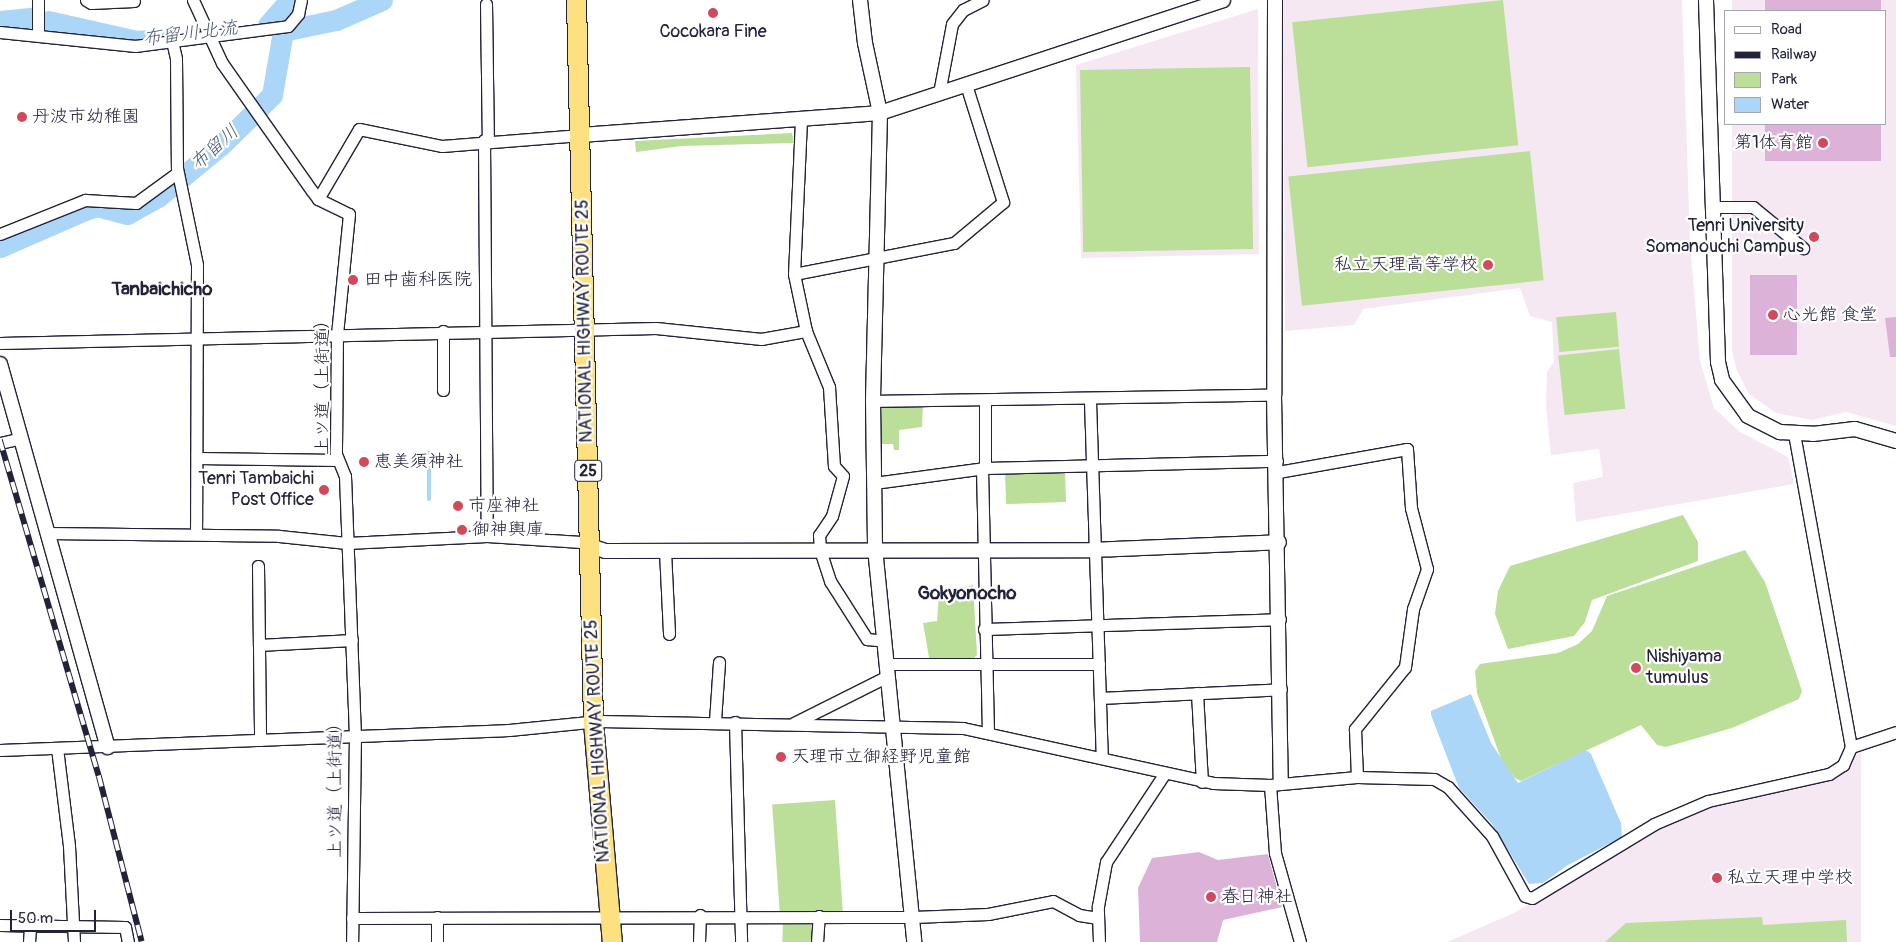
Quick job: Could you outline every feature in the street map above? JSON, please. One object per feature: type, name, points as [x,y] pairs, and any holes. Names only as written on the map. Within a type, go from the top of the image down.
[{"type":"highway","name":"NATIONAL HIGHWAY ROUTE 25","points":[[576,0],[593,722],[612,942]]},
{"type":"street","points":[[38,0],[38,34]]},
{"type":"street","points":[[86,0],[91,3],[134,1]]},
{"type":"street","name":"上ツ道（上街道）","points":[[193,0],[207,36],[318,199],[349,214],[337,334],[338,460],[345,476],[355,735],[352,942]]},
{"type":"street","points":[[0,32],[38,34],[135,46],[288,26],[298,14],[301,0]]},
{"type":"street","points":[[860,0],[865,43],[880,113],[878,258],[873,402],[875,548],[895,727],[914,942]]},
{"type":"street","points":[[939,94],[952,24],[963,10],[983,0]]},
{"type":"street","points":[[318,199],[358,129],[442,146],[486,140],[801,120],[880,113],[1223,0]]},
{"type":"street","points":[[1275,0],[1274,395],[1278,467],[1281,689],[1275,784],[1275,853],[1300,942]]},
{"type":"street","points":[[1706,0],[1713,208],[1722,380],[1748,416],[1794,434],[1855,429],[1896,441]]},
{"type":"street","points":[[486,4],[487,536]]},
{"type":"street","points":[[172,41],[176,59],[178,178],[197,265],[199,339],[196,534]]},
{"type":"street","points":[[794,274],[954,243],[1003,202],[966,85]]},
{"type":"street","points":[[801,120],[794,274],[806,331],[829,387],[834,466],[843,476],[832,516],[819,535],[820,550],[830,581],[867,639],[885,641]]},
{"type":"street","points":[[0,234],[85,200],[136,203],[178,178]]},
{"type":"street","points":[[1713,208],[1753,207],[1802,248]]},
{"type":"street","points":[[0,344],[443,331],[584,331],[656,328],[761,339],[806,331]]},
{"type":"street","points":[[443,331],[443,390]]},
{"type":"street","points":[[0,364],[108,748]]},
{"type":"street","points":[[873,402],[1090,401],[1274,395]]},
{"type":"street","points":[[985,401],[982,549],[988,733]]},
{"type":"street","points":[[1090,401],[1092,550],[1098,628],[1102,756]]},
{"type":"street","points":[[0,750],[108,748],[355,735],[510,730],[593,722],[715,721],[895,727],[936,726],[988,733],[1102,756],[1202,782],[1275,784],[1357,777],[1434,779],[1448,787],[1492,836],[1521,890],[1532,898],[1654,824],[1699,805],[1829,774],[1842,764],[1851,746],[1794,434]]},
{"type":"street","points":[[0,443],[21,438]]},
{"type":"street","points":[[874,483],[983,468],[1090,466],[1278,467],[1407,449],[1411,508],[1427,569],[1413,609],[1405,667],[1356,729],[1357,777]]},
{"type":"street","points":[[197,458],[338,460]]},
{"type":"street","points":[[47,533],[279,536],[347,543],[487,536],[578,542],[604,551],[875,548],[1092,550],[1279,542]]},
{"type":"street","points":[[665,551],[669,634]]},
{"type":"street","points":[[258,566],[260,740]]},
{"type":"street","points":[[984,629],[1098,628],[1280,620]]},
{"type":"street","points":[[259,645],[352,640]]},
{"type":"street","points":[[715,721],[719,662]]},
{"type":"street","points":[[793,724],[888,670],[986,664],[1099,664]]},
{"type":"street","points":[[1100,698],[1281,689]]},
{"type":"street","points":[[1197,693],[1202,782]]},
{"type":"street","points":[[735,722],[742,915],[740,942]]},
{"type":"street","points":[[1851,746],[1896,732]]},
{"type":"street","points":[[56,748],[74,942]]},
{"type":"street","points":[[1099,942],[1098,918],[1106,862],[1165,773]]},
{"type":"street","points":[[352,918],[609,915],[913,917],[988,914],[1053,901],[1078,915],[1098,918]]},
{"type":"street","points":[[699,942],[700,915]]},
{"type":"street","points":[[437,916],[437,942]]},
{"type":"street","points":[[817,942],[819,916]]},
{"type":"street","points":[[0,925],[125,928],[128,942]]},
{"type":"street","points":[[29,942],[30,926]]},
{"type":"shaded area","name":"私立天理高等学校","points":[[1283,0],[1682,0],[1690,241],[1700,361],[1714,408],[1740,432],[1788,457],[1794,484],[1576,522],[1573,483],[1603,477],[1599,449],[1551,455],[1546,407],[1547,372],[1554,362],[1552,322],[1530,316],[1520,288],[1363,309],[1354,325],[1285,331]]},
{"type":"shaded area","name":"Tenri University Somanouchi Campus","points":[[1732,0],[1896,0],[1896,426],[1846,412],[1812,420],[1776,413],[1749,394],[1737,371],[1732,350],[1732,125],[1886,125],[1886,10],[1732,10]]},
{"type":"shaded area","points":[[1258,9],[1259,254],[1081,258],[1076,65]]},
{"type":"shaded area","name":"私立天理中学校","points":[[1861,751],[1861,942],[1447,942],[1514,913],[1632,843],[1706,807],[1835,776]]},
{"type":"green space","points":[[1503,0],[1518,145],[1307,167],[1292,22]]},
{"type":"green space","points":[[1250,67],[1253,249],[1083,252],[1080,70]]},
{"type":"green space","points":[[792,133],[794,143],[682,146],[636,152],[635,141]]},
{"type":"green space","points":[[1530,151],[1544,280],[1302,306],[1288,176]]},
{"type":"green space","points":[[1616,312],[1619,347],[1559,352],[1556,317]]},
{"type":"green space","points":[[1619,349],[1625,409],[1565,415],[1558,355]]},
{"type":"green space","points":[[923,403],[922,427],[899,430],[899,450],[894,450],[893,444],[876,444],[876,404]]},
{"type":"green space","points":[[1065,471],[1066,502],[1006,504],[1005,473]]},
{"type":"green space","points":[[1683,515],[1698,542],[1698,561],[1592,600],[1585,622],[1574,636],[1508,649],[1495,614],[1498,591],[1510,566]]},
{"type":"green space","name":"Nishiyama tumulus","points":[[1745,550],[1765,582],[1802,691],[1799,699],[1732,728],[1666,747],[1657,745],[1641,725],[1521,781],[1515,778],[1502,761],[1477,693],[1475,671],[1480,664],[1558,653],[1578,644],[1592,631],[1607,596]]},
{"type":"green space","points":[[973,585],[977,655],[970,662],[930,663],[923,623],[937,621],[939,593]]},
{"type":"green space","points":[[835,800],[843,911],[780,915],[772,804]]},
{"type":"green space","points":[[1762,917],[1763,925],[1846,920],[1847,942],[1605,942],[1626,923]]},
{"type":"green space","points":[[783,922],[813,923],[812,942],[782,942]]},
{"type":"water","points":[[1471,694],[1491,743],[1518,783],[1586,750],[1591,754],[1621,823],[1622,837],[1568,865],[1543,883],[1529,884],[1492,824],[1459,788],[1431,715],[1431,711]]},
{"type":"building","points":[[1765,0],[1881,0],[1881,10],[1765,10]]},
{"type":"building","name":"第1体育館","points":[[1765,125],[1881,125],[1881,161],[1765,161]]},
{"type":"building","name":"心光館 食堂","points":[[1750,275],[1797,275],[1797,355],[1750,355]]},
{"type":"building","points":[[1896,317],[1896,357],[1890,357],[1885,318]]},
{"type":"building","name":"春日神社","points":[[1199,852],[1218,860],[1268,854],[1282,907],[1223,920],[1217,942],[1140,942],[1138,888],[1152,858]]},
{"type":"waterway","points":[[268,25],[290,0]]},
{"type":"waterway","name":"布留川","points":[[283,31],[336,20],[382,0]]},
{"type":"waterway","name":"布留川北流","points":[[0,21],[30,18]]},
{"type":"waterway","name":"布留川北流","points":[[48,21],[137,41],[161,39]]},
{"type":"waterway","name":"布留川","points":[[0,247],[97,206],[127,214],[158,197],[222,144],[272,95],[283,31]]},
{"type":"waterway","points":[[429,453],[429,499]]},
{"type":"railway","points":[[0,440],[99,776],[142,942]]},
{"type":"place","name":"Cocokara Fine","points":[[713,13]]},
{"type":"place","name":"丹波市幼稚園","points":[[22,117]]},
{"type":"place","name":"第1体育館","points":[[1823,143]]},
{"type":"place","name":"Tenri University Somanouchi Campus","points":[[1814,237]]},
{"type":"place","name":"私立天理高等学校","points":[[1488,265]]},
{"type":"place","name":"田中歯科医院","points":[[353,280]]},
{"type":"place","name":"心光館 食堂","points":[[1773,315]]},
{"type":"place","name":"恵美須神社","points":[[364,462]]},
{"type":"place","name":"Tenri Tambaichi Post Office","points":[[324,490]]},
{"type":"place","name":"市座神社","points":[[458,506]]},
{"type":"place","name":"御神輿庫","points":[[462,530]]},
{"type":"place","name":"Nishiyama tumulus","points":[[1636,668]]},
{"type":"place","name":"天理市立御経野児童館","points":[[781,757]]},
{"type":"place","name":"私立天理中学校","points":[[1717,878]]},
{"type":"place","name":"春日神社","points":[[1211,897]]},
{"type":"district","name":"Tanbaichicho","points":[[162,290]]},
{"type":"district","name":"Gokyonocho","points":[[967,594]]}]
